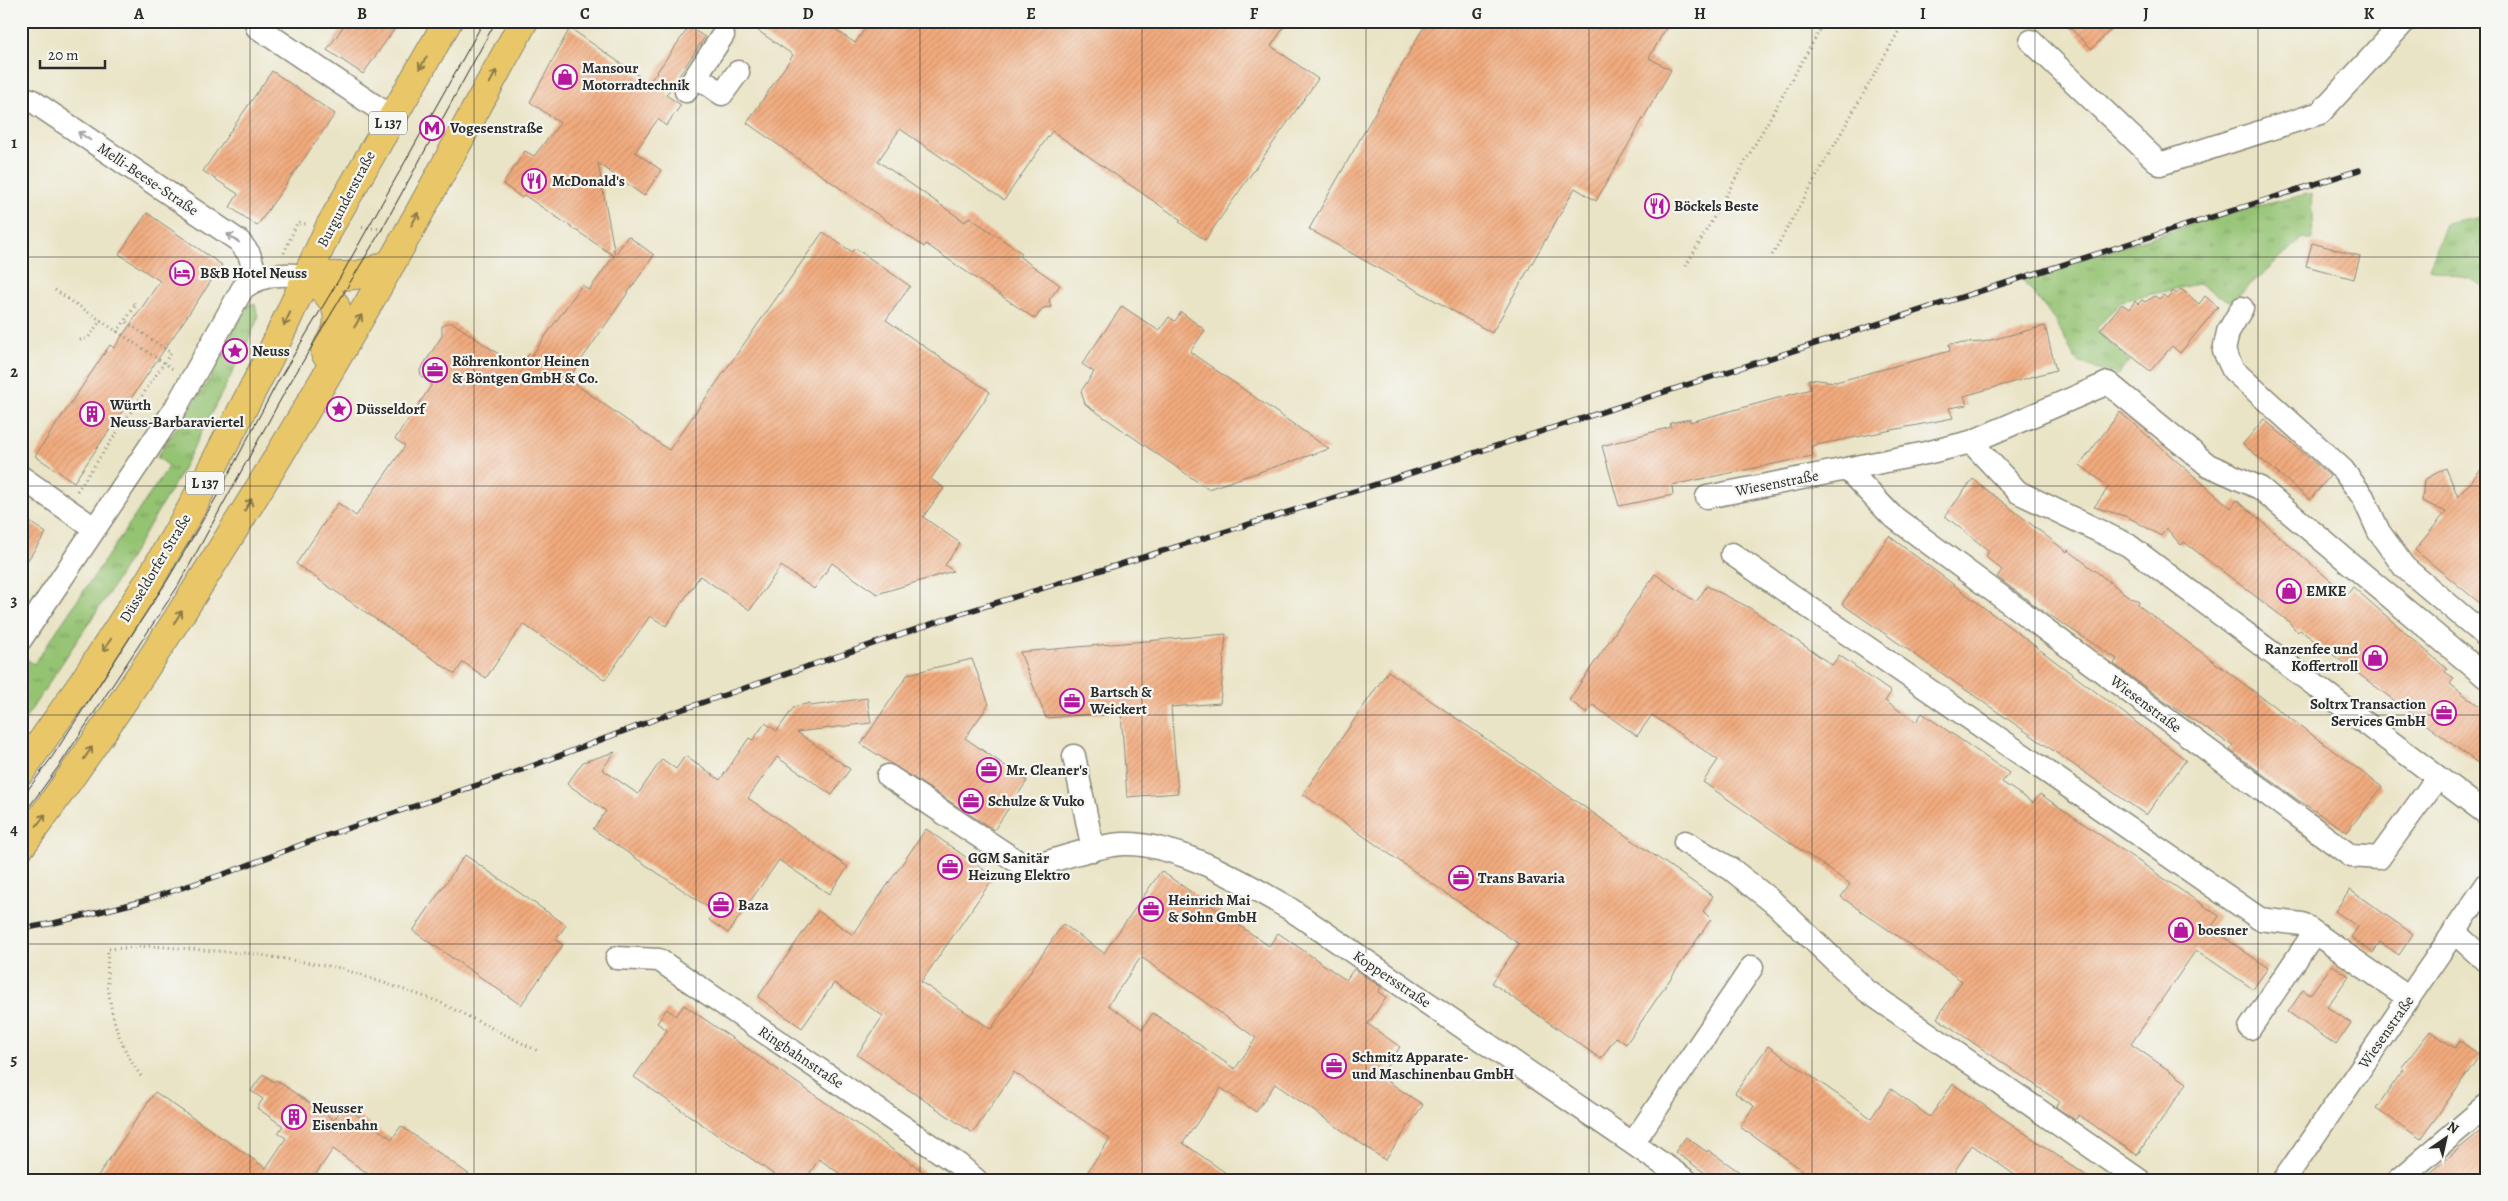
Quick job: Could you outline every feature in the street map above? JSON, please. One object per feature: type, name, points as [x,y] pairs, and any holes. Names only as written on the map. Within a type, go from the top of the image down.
[{"type":"main road","name":"Burgunderstraße","points":[[307,274],[330,226],[391,117],[448,21]]},
{"type":"main road","points":[[21,846],[61,793],[139,678],[316,393],[392,262],[524,21]]},
{"type":"main road","points":[[307,274],[354,276],[373,273],[392,262]]},
{"type":"main road","points":[[307,274],[330,295],[337,306],[338,320],[335,333],[325,350],[316,393]]},
{"type":"main road","name":"Düsseldorfer Straße","points":[[21,770],[122,623],[191,508],[270,356],[307,274]]},
{"type":"street","points":[[2031,41],[2160,164],[2320,113],[2405,21]]},
{"type":"street","points":[[257,27],[391,117]]},
{"type":"street","points":[[723,35],[691,83],[722,94],[738,72]]},
{"type":"street","name":"Melli-Beese-Straße","points":[[21,97],[31,100],[149,190],[239,241],[268,276]]},
{"type":"street","points":[[21,639],[192,382],[243,288],[268,276],[307,274]]},
{"type":"street","points":[[2242,308],[2228,332],[2224,351],[2233,370],[2343,470],[2363,497],[2380,532],[2404,567],[2487,637]]},
{"type":"street","name":"Wiesenstraße","points":[[1707,497],[1971,442],[2108,384],[2208,465],[2260,488],[2487,678]]},
{"type":"street","points":[[1971,442],[2018,492],[2128,545],[2437,778],[2484,806]]},
{"type":"street","name":"Wiesenstraße","points":[[1848,469],[1891,515],[2351,856],[2379,858],[2437,778]]},
{"type":"street","points":[[21,478],[94,528]]},
{"type":"street","points":[[1732,554],[2260,919],[2302,924],[2410,998]]},
{"type":"street","points":[[1074,756],[1083,853]]},
{"type":"street","name":"Koppersstraße","points":[[888,776],[1027,868],[1123,844],[1155,847],[1246,884],[1290,908],[1686,1180]]},
{"type":"street","points":[[1685,842],[1731,869],[1774,903],[1867,991],[2139,1180]]},
{"type":"street","name":"Wiesenstraße","points":[[2284,1180],[2487,884]]},
{"type":"street","points":[[2454,932],[2487,962]]},
{"type":"street","points":[[2250,1028],[2314,933]]},
{"type":"street","name":"Ringbahnstraße","points":[[616,958],[659,960],[951,1160],[976,1180]]},
{"type":"street","points":[[1633,1144],[1752,967]]},
{"type":"street","points":[[2399,1180],[2487,1105]]},
{"type":"path","points":[[1686,266],[1824,21]]},
{"type":"path","points":[[1772,255],[1904,22]]},
{"type":"path","points":[[268,276],[285,250],[297,223]]},
{"type":"path","points":[[330,226],[409,231]]},
{"type":"path","points":[[55,290],[192,382]]},
{"type":"path","points":[[117,332],[136,305],[132,302]]},
{"type":"path","points":[[80,340],[88,338],[101,320]]},
{"type":"path","points":[[66,508],[171,352],[125,320]]},
{"type":"path","points":[[141,1076],[129,1060],[112,1018],[107,982],[108,949],[151,946],[255,954],[340,968],[437,1001],[540,1052]]},
{"type":"green space","points":[[2311,193],[2313,240],[2302,238],[2231,302],[2198,284],[2121,301],[2096,329],[2130,360],[2118,375],[2077,362],[2055,320],[2022,279],[2211,218]]},
{"type":"green space","points":[[2482,217],[2487,225],[2487,288],[2471,279],[2429,269],[2446,224]]},
{"type":"green space","points":[[249,304],[255,304],[258,318],[244,350],[179,476],[112,588],[21,725],[21,656],[34,664],[169,466],[157,457],[211,377],[233,330]]},
{"type":"building","points":[[347,21],[400,21],[363,74],[327,50]]},
{"type":"building","points":[[744,21],[823,21],[855,43],[870,21],[1288,21],[1271,46],[1318,79],[1205,240],[1179,222],[1181,220],[1052,131],[1004,200],[900,129],[878,161],[965,222],[969,217],[1022,253],[1020,257],[1060,285],[1049,300],[1051,307],[1043,308],[1035,319],[926,244],[924,247],[747,123],[793,55]]},
{"type":"building","points":[[1427,21],[1670,21],[1649,58],[1671,70],[1596,201],[1575,188],[1492,333],[1309,229]]},
{"type":"building","points":[[2063,21],[2119,21],[2092,49]]},
{"type":"building","points":[[689,27],[705,37],[666,95],[681,105],[666,126],[658,119],[635,152],[661,170],[644,196],[598,163],[615,255],[628,236],[654,255],[568,379],[669,450],[823,232],[852,252],[855,248],[910,286],[886,320],[990,392],[931,479],[944,488],[923,517],[960,543],[945,565],[953,571],[877,594],[832,563],[814,589],[781,566],[750,610],[700,576],[666,626],[650,616],[605,680],[523,624],[486,678],[463,662],[455,674],[296,564],[338,503],[356,516],[405,446],[395,439],[431,386],[421,376],[420,370],[442,336],[442,326],[453,323],[519,368],[530,353],[532,355],[582,285],[589,290],[614,256],[524,195],[522,198],[503,184],[525,151],[534,156],[560,123],[530,102],[570,28],[649,83]]},
{"type":"building","points":[[272,71],[335,114],[257,226],[230,207],[238,194],[203,171]]},
{"type":"building","points":[[147,213],[222,265],[74,482],[35,456],[110,345],[114,348],[160,281],[119,254]]},
{"type":"building","points":[[2312,243],[2360,256],[2354,279],[2306,266]]},
{"type":"building","points":[[2181,289],[2199,304],[2205,296],[2218,307],[2180,353],[2172,346],[2150,371],[2100,330],[2122,304],[2129,309],[2135,301],[2138,304],[2142,300],[2145,302],[2155,296],[2159,299],[2163,295],[2167,298],[2173,291],[2176,294]]},
{"type":"building","points":[[1122,306],[1159,331],[1169,317],[1175,321],[1181,312],[1205,330],[1190,352],[1329,449],[1208,489],[1085,404],[1081,391],[1094,372],[1082,364]]},
{"type":"building","points":[[2045,326],[2056,370],[1964,396],[1967,405],[1949,408],[1953,418],[1811,446],[1813,456],[1672,485],[1673,495],[1619,506],[1602,446],[1671,427],[1670,423],[1690,419],[1690,422],[1811,389],[1808,379],[1836,382],[1950,351],[1949,344],[1983,342]]},
{"type":"building","points":[[2120,412],[2231,508],[2237,500],[2347,595],[2353,587],[2447,669],[2445,672],[2454,678],[2450,684],[2487,712],[2487,770],[2300,630],[2297,632],[2288,621],[2184,542],[2181,545],[2166,528],[2161,536],[2128,517],[2094,507],[2109,487],[2080,465]]},
{"type":"building","points":[[2264,419],[2330,476],[2310,500],[2243,444]]},
{"type":"building","points":[[2487,462],[2487,609],[2415,550],[2446,512],[2422,501],[2424,480],[2446,468],[2458,497]]},
{"type":"building","points":[[1973,479],[2067,552],[2068,550],[2128,596],[2139,601],[2138,605],[2382,787],[2347,832],[2295,798],[2230,750],[2233,746],[2164,701],[2114,664],[2117,659],[2037,607],[1997,577],[2002,570],[1986,557],[1989,551],[1945,516]]},
{"type":"building","points":[[21,516],[46,533],[21,570]]},
{"type":"building","points":[[1889,536],[2186,760],[2146,815],[1842,604]]},
{"type":"building","points":[[1655,574],[1696,602],[1707,586],[1750,608],[1832,665],[1839,655],[1891,692],[1885,701],[1916,722],[1922,713],[2009,773],[2002,782],[2033,803],[2040,794],[2219,916],[2211,928],[2268,968],[2253,989],[2196,950],[2131,1044],[2187,1083],[2137,1155],[2079,1115],[2075,1120],[2056,1107],[2060,1102],[1937,1018],[1962,981],[1841,897],[1850,884],[1703,782],[1718,760],[1652,715],[1637,736],[1593,705],[1587,713],[1569,700]]},
{"type":"building","points":[[1226,634],[1220,703],[1171,707],[1178,793],[1127,797],[1121,712],[1046,718],[1020,652]]},
{"type":"building","points":[[972,659],[989,704],[965,738],[1027,781],[994,830],[861,744],[908,674]]},
{"type":"building","points":[[1388,671],[1713,896],[1703,911],[1711,919],[1626,1044],[1616,1037],[1601,1059],[1492,983],[1519,944],[1303,794]]},
{"type":"building","points":[[867,698],[871,723],[797,732],[850,769],[832,795],[777,757],[748,798],[848,867],[829,894],[779,860],[728,933],[709,920],[715,912],[593,829],[606,811],[567,784],[583,762],[615,752],[602,769],[638,794],[662,759],[676,769],[685,756],[720,780],[749,738],[753,740],[765,723],[777,731],[794,707],[810,703],[811,706]]},
{"type":"building","points":[[926,829],[994,877],[921,982],[991,1029],[1063,924],[1104,953],[1161,871],[1269,946],[1278,933],[1346,980],[1354,969],[1381,987],[1378,992],[1386,997],[1368,1024],[1400,1047],[1380,1076],[1423,1105],[1385,1160],[1275,1084],[1256,1112],[1221,1088],[1183,1143],[1236,1180],[1082,1180],[1110,1139],[1014,1072],[973,1133],[857,1055],[883,1016],[834,983],[802,1028],[758,997],[818,911],[853,935]],"holes":[[[1141,957],[1256,1038],[1235,1069],[1153,1013],[1142,1029],[1108,1005]]]},
{"type":"building","points":[[465,855],[566,925],[556,940],[563,945],[521,1005],[413,931]]},
{"type":"building","points":[[2350,890],[2413,934],[2399,955],[2380,942],[2373,953],[2351,937],[2358,927],[2335,911]]},
{"type":"building","points":[[2332,965],[2349,976],[2327,1007],[2351,1023],[2336,1045],[2288,1012],[2303,990],[2310,995]]},
{"type":"building","points":[[684,1005],[935,1180],[849,1180],[819,1159],[805,1180],[782,1180],[634,1077],[667,1030],[657,1023],[667,1009],[676,1016]]},
{"type":"building","points":[[2430,1031],[2455,1048],[2460,1041],[2480,1055],[2421,1139],[2376,1108],[2404,1069],[2402,1067]]},
{"type":"building","points":[[1768,1046],[1871,1118],[1891,1089],[1930,1117],[1953,1084],[2093,1180],[2022,1180],[1972,1145],[1949,1180],[1817,1180],[1740,1127],[1754,1106],[1735,1093]]},
{"type":"building","points":[[263,1074],[274,1082],[276,1080],[334,1120],[344,1106],[392,1139],[401,1126],[477,1180],[377,1180],[333,1149],[312,1180],[95,1180],[155,1092],[266,1168],[286,1138],[278,1133],[283,1126],[257,1108],[263,1099],[251,1091]]},
{"type":"building","points":[[2487,1126],[2487,1180],[2422,1180],[2456,1151]]},
{"type":"building","points":[[1686,1137],[1751,1180],[1715,1180],[1675,1152]]},
{"type":"tram line","points":[[21,799],[52,757],[167,581],[217,496],[277,383],[341,276],[484,21]]},
{"type":"tram line","points":[[21,818],[61,763],[178,586],[287,388],[382,229],[496,21]]},
{"type":"railway","points":[[21,929],[54,923],[139,902],[224,874],[319,838],[516,772],[672,713],[963,613],[1330,499],[2359,170]]},
{"type":"place","name":"Mansour Motorradtechnik","points":[[565,77]]},
{"type":"place","name":"Vogesenstraße","points":[[432,128]]},
{"type":"place","name":"McDonald's","points":[[534,181]]},
{"type":"place","name":"Böckels Beste","points":[[1657,206]]},
{"type":"place","name":"B&B Hotel Neuss","points":[[182,273]]},
{"type":"place","name":"Neuss","points":[[235,351]]},
{"type":"place","name":"Röhrenkontor Heinen & Böntgen GmbH & Co.","points":[[435,370]]},
{"type":"place","name":"Düsseldorf","points":[[339,409]]},
{"type":"place","name":"Würth Neuss-Barbaraviertel","points":[[92,414]]},
{"type":"place","name":"EMKE","points":[[2289,591]]},
{"type":"place","name":"Ranzenfee und Koffertroll","points":[[2375,658]]},
{"type":"place","name":"Bartsch & Weickert","points":[[1072,701]]},
{"type":"place","name":"Soltrx Transaction Services GmbH","points":[[2444,713]]},
{"type":"place","name":"Mr. Cleaner's","points":[[989,770]]},
{"type":"place","name":"Schulze & Vuko","points":[[971,801]]},
{"type":"place","name":"GGM Sanitär Heizung Elektro","points":[[950,867]]},
{"type":"place","name":"Trans Bavaria","points":[[1461,878]]},
{"type":"place","name":"Baza","points":[[721,905]]},
{"type":"place","name":"Heinrich Mai & Sohn GmbH","points":[[1151,909]]},
{"type":"place","name":"boesner","points":[[2181,930]]},
{"type":"place","name":"Schmitz Apparate- und Maschinenbau GmbH","points":[[1334,1066]]},
{"type":"place","name":"Neusser Eisenbahn","points":[[294,1117]]}]
